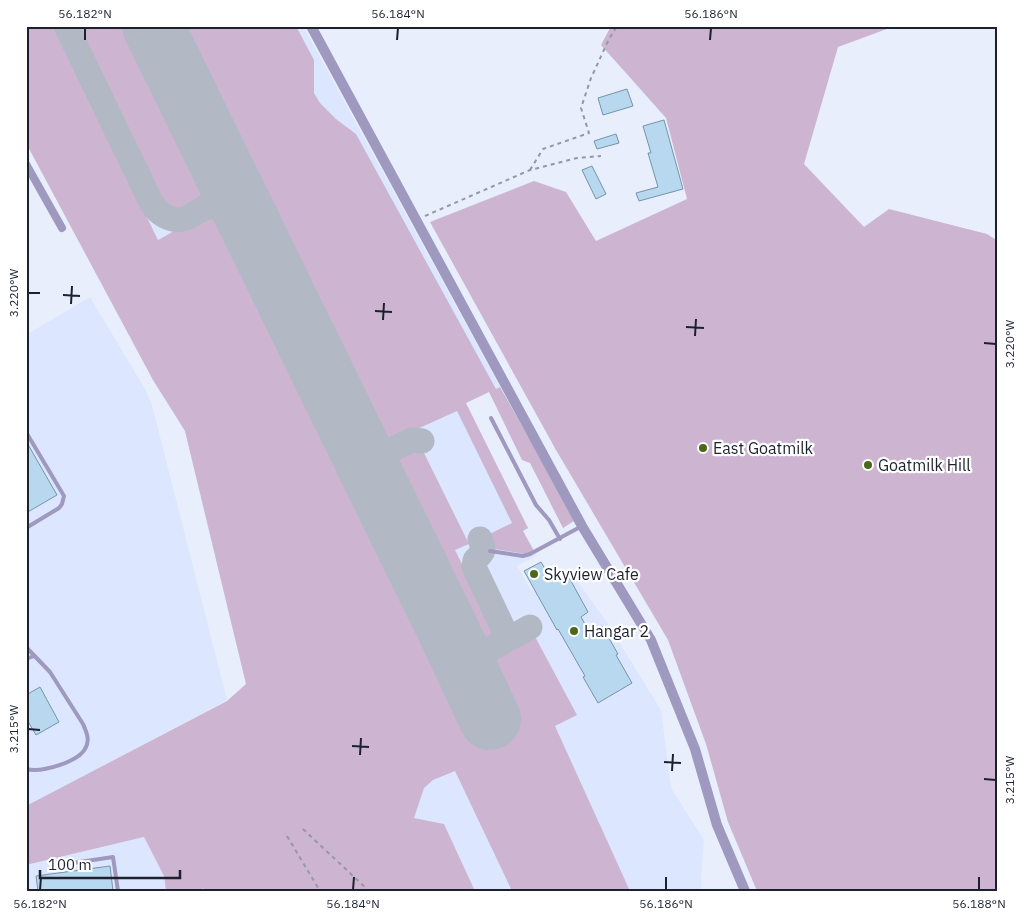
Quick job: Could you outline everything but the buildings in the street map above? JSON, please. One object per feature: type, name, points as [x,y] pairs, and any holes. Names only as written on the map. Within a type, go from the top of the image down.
[{"type":"street","points":[[311,26],[582,526],[651,640],[695,749],[716,825],[745,891]]},
{"type":"street","points":[[26,164],[62,228]]},
{"type":"lane","points":[[491,418],[536,505],[549,520],[560,539]]},
{"type":"lane","points":[[26,432],[64,496],[59,508],[26,528]]},
{"type":"lane","points":[[490,551],[523,556],[560,539],[582,526]]},
{"type":"lane","points":[[26,647],[50,672],[60,687],[86,731],[88,742],[86,748],[78,756],[62,764],[41,770],[26,769]]},
{"type":"lane","points":[[26,659],[34,656]]},
{"type":"lane","points":[[73,863],[113,856],[118,891]]},
{"type":"path","points":[[530,170],[543,149],[589,133],[581,108],[591,78],[608,39],[617,26]]},
{"type":"path","points":[[416,220],[530,170],[577,158],[601,156]]},
{"type":"path","points":[[303,828],[369,891]]},
{"type":"path","points":[[286,836],[320,891]]},
{"type":"shaded area","points":[[26,26],[303,26],[500,387],[466,403],[528,528],[523,531],[537,555],[517,566],[532,591],[569,570],[606,621],[661,710],[671,788],[704,840],[701,878],[702,891],[475,891],[444,824],[414,818],[246,684],[185,431],[153,380],[26,143]]},
{"type":"shaded area","points":[[26,26],[54,26],[158,240],[193,220],[207,215],[218,215],[231,221],[456,685],[451,692],[469,730],[498,715],[480,676],[481,663],[485,656],[532,631],[577,715],[555,726],[630,891],[512,891],[455,771],[433,780],[424,788],[414,818],[444,824],[475,891],[204,891],[203,888],[201,891],[166,891],[164,876],[144,837],[26,865],[26,806],[227,701],[246,684],[185,431],[153,380],[26,143]]},
{"type":"shaded area","points":[[69,26],[134,26],[211,182],[209,194],[202,201],[190,208],[172,213],[164,212],[158,207]]},
{"type":"shaded area","points":[[164,26],[296,26],[314,60],[314,93],[320,103],[336,119],[356,134],[496,389],[500,387],[574,521],[563,528],[530,463],[522,460],[489,392],[466,403],[528,528],[523,531],[534,551],[525,554],[488,548],[483,537],[512,523],[457,411],[382,445],[375,445],[364,440]]},
{"type":"shaded area","points":[[611,26],[895,26],[838,47],[804,164],[864,227],[889,209],[987,234],[998,241],[998,891],[757,891],[728,822],[706,744],[668,640],[556,450],[430,222],[534,181],[566,192],[596,241],[687,199],[666,118],[601,45]]},
{"type":"shaded area","points":[[90,297],[145,389],[152,405],[227,700],[26,807],[26,335]]},
{"type":"shaded area","points":[[410,449],[417,449],[424,453],[469,544],[455,550],[495,630],[493,639],[486,644],[478,646],[469,644],[462,638],[386,482],[384,469],[386,464],[393,457]]},
{"type":"shaded area","points":[[144,837],[164,876],[166,891],[26,891],[26,865]]},
{"type":"taxiway","points":[[66,26],[152,204],[158,211],[169,218],[178,220],[190,217],[215,200],[222,192],[227,177]]},
{"type":"taxiway","points":[[204,208],[232,207],[237,208],[246,215]]},
{"type":"taxiway","points":[[355,439],[368,448],[381,452],[387,452],[412,440],[422,441]]},
{"type":"taxiway","points":[[377,486],[378,467],[387,452]]},
{"type":"taxiway","points":[[480,539],[483,551],[475,560],[474,567],[504,630],[503,637],[498,644]]},
{"type":"taxiway","points":[[451,636],[464,652],[473,654],[485,652],[530,627]]},
{"type":"taxiway","points":[[474,685],[473,666],[485,652]]},
{"type":"runway","points":[[153,26],[490,719]]},
{"type":"place","name":"East Goatmilk","points":[[703,448]]},
{"type":"place","name":"Goatmilk Hill","points":[[868,465]]},
{"type":"place","name":"Skyview Cafe","points":[[534,574]]},
{"type":"place","name":"Hangar 2","points":[[574,631]]}]
